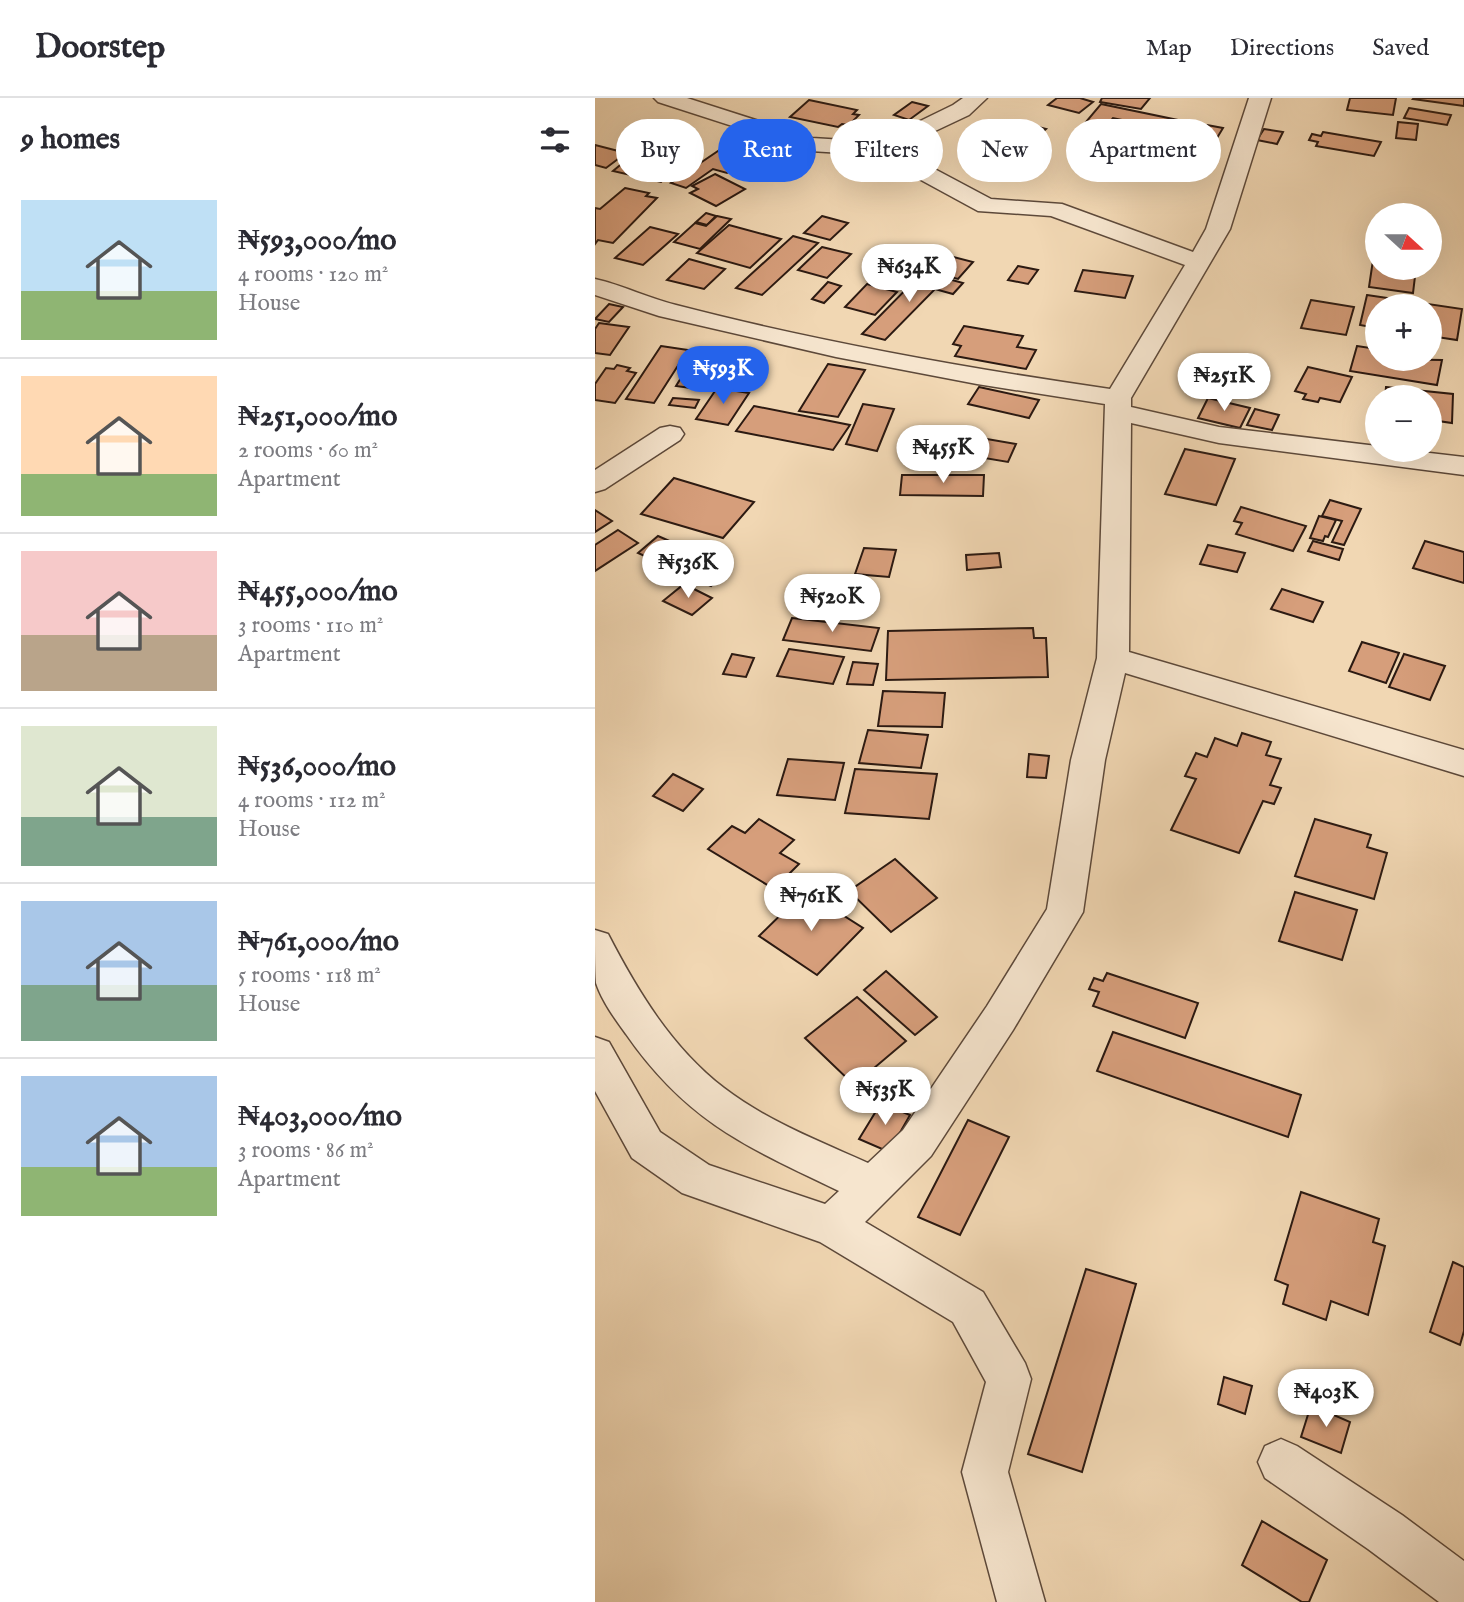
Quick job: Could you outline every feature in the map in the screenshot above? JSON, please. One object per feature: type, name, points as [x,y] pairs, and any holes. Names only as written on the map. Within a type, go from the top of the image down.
[{"type":"street","points":[[666,98],[810,144],[830,145]]},
{"type":"street","points":[[942,119],[961,110],[976,98]]},
{"type":"street","points":[[832,1226],[916,1143],[1000,1018],[1065,912],[1088,760],[1114,658],[1118,405],[1218,229],[1260,98]]},
{"type":"street","points":[[941,182],[986,206],[1054,209],[1199,262]]},
{"type":"street","points":[[595,286],[612,294],[673,312],[832,350],[1118,405],[1219,435],[1464,466]]},
{"type":"street","points":[[595,483],[670,434]]},
{"type":"street","points":[[1114,658],[1464,763]]},
{"type":"street","points":[[595,945],[615,986],[672,1068],[733,1117],[872,1186]]},
{"type":"street","points":[[595,1054],[646,1145],[697,1180],[832,1226],[968,1307],[1009,1380],[985,1472],[1021,1602]]},
{"type":"street","points":[[1281,1462],[1385,1532],[1464,1591]]},
{"type":"building","points":[[1057,98],[1080,98],[1093,102],[1079,113],[1048,105]]},
{"type":"building","points":[[1102,98],[1150,98],[1141,109],[1100,102]]},
{"type":"building","points":[[1350,98],[1396,98],[1393,115],[1347,110]]},
{"type":"building","points":[[1464,98],[1464,106],[1413,99]]},
{"type":"building","points":[[809,100],[857,110],[853,114],[859,115],[855,119],[830,119],[830,125],[816,122],[816,119],[790,117]]},
{"type":"building","points":[[912,102],[928,106],[910,119],[894,115]]},
{"type":"building","points":[[1101,104],[1173,119],[1113,118],[1088,119]]},
{"type":"building","points":[[1409,108],[1451,115],[1447,125],[1404,118]]},
{"type":"building","points":[[1398,122],[1418,124],[1416,140],[1396,138]]},
{"type":"building","points":[[1264,129],[1283,132],[1277,144],[1257,140]]},
{"type":"building","points":[[1323,132],[1381,142],[1374,156],[1316,146],[1318,142],[1309,140],[1312,134],[1321,136]]},
{"type":"building","points":[[595,145],[616,150],[616,160],[606,168],[595,165]]},
{"type":"building","points":[[718,151],[718,170],[713,169],[704,175],[704,160]]},
{"type":"building","points":[[715,174],[718,176],[718,182],[731,182],[745,189],[716,206],[690,193],[698,189],[692,186]]},
{"type":"building","points":[[672,182],[695,182],[686,188]]},
{"type":"building","points":[[625,188],[649,193],[646,196],[657,198],[613,243],[598,240],[595,244],[595,208],[600,209]]},
{"type":"building","points":[[706,213],[716,216],[707,225],[696,222]]},
{"type":"building","points":[[717,216],[731,219],[700,249],[674,242],[695,223],[706,226]]},
{"type":"building","points":[[822,216],[848,223],[830,240],[804,233]]},
{"type":"building","points":[[729,225],[781,239],[750,268],[697,253]]},
{"type":"building","points":[[650,227],[678,234],[643,265],[615,258]]},
{"type":"building","points":[[793,236],[818,243],[762,295],[736,288]]},
{"type":"building","points":[[822,247],[851,254],[827,278],[798,270]]},
{"type":"building","points":[[930,251],[973,262],[958,279],[915,268]]},
{"type":"building","points":[[689,259],[725,269],[704,289],[667,280]]},
{"type":"building","points":[[1018,266],[1038,270],[1028,284],[1008,280]]},
{"type":"building","points":[[1083,270],[1133,276],[1125,298],[1075,291]]},
{"type":"building","points":[[923,272],[963,283],[953,294],[935,289],[885,340],[862,334]]},
{"type":"building","points":[[1370,280],[1415,280],[1413,293],[1369,287]]},
{"type":"building","points":[[828,282],[841,286],[824,303],[812,299]]},
{"type":"building","points":[[867,284],[897,292],[875,315],[845,307]]},
{"type":"building","points":[[1311,300],[1354,307],[1346,335],[1301,328]]},
{"type":"building","points":[[609,304],[623,307],[609,322],[595,319]]},
{"type":"building","points":[[1365,304],[1365,326],[1360,325]]},
{"type":"building","points":[[1442,306],[1462,309],[1457,340],[1442,338]]},
{"type":"building","points":[[599,323],[629,327],[610,355],[595,353],[595,329]]},
{"type":"building","points":[[964,326],[1023,336],[1017,347],[1036,350],[1026,369],[955,356],[961,346],[953,344]]},
{"type":"building","points":[[661,346],[688,350],[654,403],[626,399]]},
{"type":"building","points":[[1357,346],[1365,347],[1365,371],[1440,371],[1437,385],[1350,371]]},
{"type":"building","points":[[699,349],[727,352],[705,390],[676,386]]},
{"type":"building","points":[[733,354],[764,358],[746,390],[714,386]]},
{"type":"building","points":[[828,364],[865,370],[838,417],[799,411]]},
{"type":"building","points":[[617,365],[630,368],[627,371],[636,373],[615,403],[595,400],[595,384],[606,368],[614,369]]},
{"type":"building","points":[[1308,367],[1352,377],[1340,402],[1320,398],[1318,402],[1303,399],[1306,394],[1295,391]]},
{"type":"building","points":[[979,387],[1039,400],[1029,418],[968,404]]},
{"type":"building","points":[[717,388],[749,393],[728,425],[696,419]]},
{"type":"building","points":[[1442,393],[1453,394],[1452,423],[1442,422]]},
{"type":"building","points":[[673,398],[699,400],[695,408],[669,405]]},
{"type":"building","points":[[1208,398],[1250,408],[1240,428],[1198,418]]},
{"type":"building","points":[[863,404],[894,409],[877,451],[846,444]]},
{"type":"building","points":[[754,406],[850,425],[833,450],[736,431]]},
{"type":"building","points":[[1255,409],[1279,415],[1272,430],[1247,425]]},
{"type":"building","points":[[952,433],[1016,444],[1008,462],[943,451]]},
{"type":"building","points":[[1185,449],[1235,459],[1216,505],[1165,494]]},
{"type":"building","points":[[902,475],[984,475],[983,496],[900,495]]},
{"type":"building","points":[[674,478],[754,502],[723,538],[641,514]]},
{"type":"building","points":[[1330,500],[1361,509],[1344,545],[1332,542],[1342,521],[1322,516]]},
{"type":"building","points":[[1241,507],[1306,526],[1293,551],[1236,534],[1242,523],[1234,521]]},
{"type":"building","points":[[595,510],[612,521],[595,532]]},
{"type":"building","points":[[1319,516],[1336,520],[1328,537],[1325,536],[1323,541],[1310,538]]},
{"type":"building","points":[[618,530],[638,543],[595,571],[595,545]]},
{"type":"building","points":[[658,536],[731,568],[711,586],[638,553]]},
{"type":"building","points":[[1313,541],[1343,549],[1339,560],[1308,551]]},
{"type":"building","points":[[1425,541],[1464,552],[1464,583],[1413,568]]},
{"type":"building","points":[[1208,545],[1245,553],[1237,572],[1200,564]]},
{"type":"building","points":[[864,548],[896,550],[889,577],[855,574]]},
{"type":"building","points":[[999,553],[1001,567],[967,570],[966,555]]},
{"type":"building","points":[[806,583],[857,590],[846,615],[795,607]]},
{"type":"building","points":[[684,584],[712,598],[692,615],[663,601]]},
{"type":"building","points":[[1282,589],[1323,602],[1313,622],[1271,609]]},
{"type":"building","points":[[792,618],[879,628],[871,651],[783,640]]},
{"type":"building","points":[[1033,628],[1034,638],[1046,638],[1048,677],[886,680],[888,631]]},
{"type":"building","points":[[1362,642],[1399,653],[1386,683],[1349,671]]},
{"type":"building","points":[[789,649],[844,657],[833,684],[777,676]]},
{"type":"building","points":[[732,654],[754,658],[746,677],[723,674]]},
{"type":"building","points":[[1404,654],[1445,666],[1430,700],[1389,687]]},
{"type":"building","points":[[853,662],[878,664],[873,685],[847,684]]},
{"type":"building","points":[[883,691],[945,693],[942,727],[878,726]]},
{"type":"building","points":[[868,730],[928,735],[921,768],[859,763]]},
{"type":"building","points":[[1242,733],[1271,742],[1266,755],[1281,759],[1270,785],[1281,788],[1274,804],[1263,801],[1239,853],[1171,830],[1196,779],[1185,776],[1196,753],[1207,757],[1215,738],[1237,746]]},
{"type":"building","points":[[1029,754],[1049,756],[1046,778],[1027,777]]},
{"type":"building","points":[[788,759],[844,763],[835,800],[777,795]]},
{"type":"building","points":[[855,769],[937,774],[929,819],[845,813]]},
{"type":"building","points":[[673,774],[703,789],[683,811],[653,796]]},
{"type":"building","points":[[759,819],[794,840],[780,853],[799,864],[774,889],[708,849],[732,826],[745,833]]},
{"type":"building","points":[[1315,819],[1371,835],[1367,847],[1387,853],[1374,899],[1295,876]]},
{"type":"building","points":[[895,859],[937,898],[891,932],[849,891]]},
{"type":"building","points":[[805,891],[863,928],[817,975],[759,936]]},
{"type":"building","points":[[1295,892],[1357,910],[1342,960],[1279,941]]},
{"type":"building","points":[[886,971],[937,1017],[915,1035],[864,990]]},
{"type":"building","points":[[1107,973],[1198,1003],[1185,1038],[1093,1006],[1099,992],[1089,989],[1094,978],[1103,981]]},
{"type":"building","points":[[857,997],[906,1041],[854,1085],[805,1038]]},
{"type":"building","points":[[1113,1032],[1301,1095],[1288,1137],[1097,1071]]},
{"type":"building","points":[[881,1103],[910,1115],[889,1152],[859,1139]]},
{"type":"building","points":[[968,1120],[1009,1137],[960,1235],[918,1217]]},
{"type":"building","points":[[1301,1192],[1379,1219],[1373,1242],[1385,1246],[1368,1315],[1331,1301],[1326,1320],[1283,1304],[1288,1285],[1275,1280]]},
{"type":"building","points":[[1453,1262],[1464,1267],[1464,1331],[1460,1345],[1430,1332]]},
{"type":"building","points":[[1086,1269],[1136,1284],[1082,1472],[1028,1454]]},
{"type":"building","points":[[1224,1377],[1252,1386],[1245,1414],[1218,1404]]},
{"type":"building","points":[[1311,1405],[1350,1422],[1341,1453],[1301,1437]]},
{"type":"building","points":[[1262,1521],[1327,1560],[1309,1602],[1302,1602],[1242,1565]]}]
